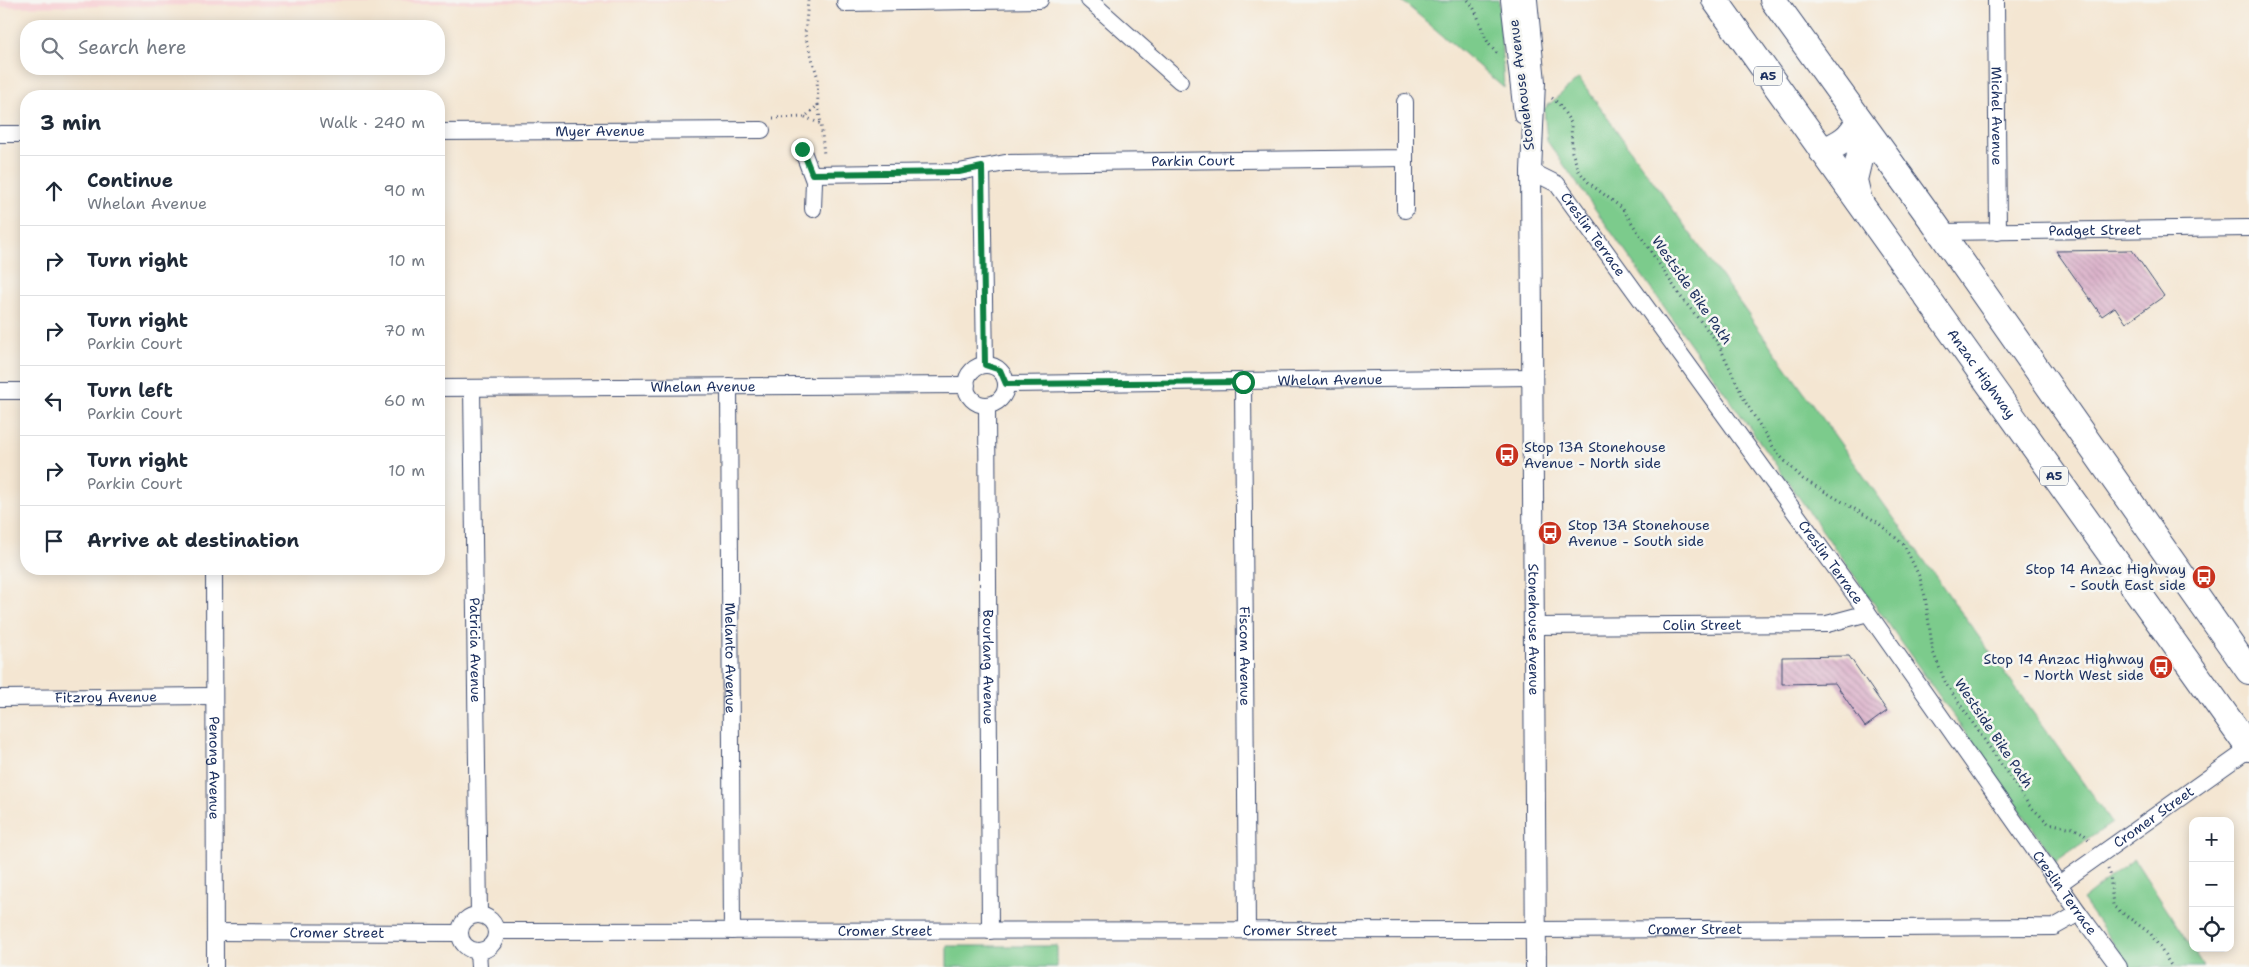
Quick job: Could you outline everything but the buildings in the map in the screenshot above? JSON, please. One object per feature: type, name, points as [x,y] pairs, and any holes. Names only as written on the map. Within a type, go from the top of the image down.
[{"type":"highway","name":"Anzac Highway","points":[[1715,0],[2249,748]]},
{"type":"highway","points":[[1773,0],[1940,232],[2249,671]]},
{"type":"highway","points":[[1822,151],[1845,140],[1854,132],[1859,120]]},
{"type":"highway","points":[[1860,204],[1854,180],[1860,154],[1879,148]]},
{"type":"street","points":[[845,3],[1040,0]]},
{"type":"street","points":[[1089,0],[1180,81]]},
{"type":"street","name":"Stonehouse Avenue","points":[[1511,0],[1531,171]]},
{"type":"street","name":"Stonehouse Avenue","points":[[1527,0],[1535,82],[1531,171],[1536,967]]},
{"type":"street","name":"Michel Avenue","points":[[1996,0],[1998,232]]},
{"type":"street","points":[[1405,102],[1405,210]]},
{"type":"street","name":"Myer Avenue","points":[[445,132],[762,130]]},
{"type":"street","points":[[0,134],[20,134]]},
{"type":"street","points":[[802,149],[818,174],[814,181],[813,209]]},
{"type":"street","name":"Parkin Court","points":[[818,174],[959,172],[1004,163],[1405,158]]},
{"type":"street","points":[[982,167],[985,365]]},
{"type":"street","name":"Creslin Terrace","points":[[1531,171],[1557,184],[1868,613],[2119,967]]},
{"type":"street","name":"Padget Street","points":[[1940,232],[2249,228]]},
{"type":"street","points":[[985,365],[1000,370],[1006,384],[1005,392],[1001,398],[987,405],[972,399],[967,385],[972,371],[985,365]]},
{"type":"street","name":"Whelan Avenue","points":[[1006,384],[1532,377]]},
{"type":"street","name":"Fiscom Avenue","points":[[1243,382],[1247,930]]},
{"type":"street","name":"Whelan Avenue","points":[[445,388],[967,385]]},
{"type":"street","name":"Melanto Avenue","points":[[729,386],[732,931]]},
{"type":"street","name":"Patricia Avenue","points":[[472,388],[479,914]]},
{"type":"street","points":[[0,391],[20,391]]},
{"type":"street","name":"Bourlang Avenue","points":[[987,405],[990,931]]},
{"type":"street","name":"Penong Avenue","points":[[214,575],[215,967]]},
{"type":"street","name":"Colin Street","points":[[1534,626],[1827,624],[1868,613]]},
{"type":"street","name":"Fitzroy Avenue","points":[[0,698],[213,696]]},
{"type":"street","name":"Cromer Street","points":[[2059,884],[2249,748]]},
{"type":"street","name":"Cromer Street","points":[[496,931],[1536,930],[2054,927],[2079,913]]},
{"type":"street","points":[[479,914],[490,920],[496,931],[492,944],[478,959],[466,946],[460,933],[466,920],[479,914]]},
{"type":"street","name":"Cromer Street","points":[[215,932],[460,933]]},
{"type":"path","points":[[808,0],[805,35],[817,75],[821,124],[818,174]]},
{"type":"path","points":[[1468,0],[1478,15],[1482,34],[1489,46],[1505,60]]},
{"type":"path","name":"Westside Bike Path","points":[[1546,92],[1559,104],[1571,123],[1572,152],[1578,171],[1589,183],[1622,208],[1682,297],[1718,343],[1746,403],[1777,453],[1803,479],[1877,522],[1904,545],[1920,578],[1925,596],[1933,652],[1946,684],[2029,805],[2048,822],[2073,828],[2083,833],[2093,844]]},
{"type":"path","points":[[805,117],[818,105]]},
{"type":"path","points":[[762,130],[773,118],[805,117],[821,124]]},
{"type":"path","points":[[2105,864],[2110,874],[2113,906],[2151,934],[2172,967]]},
{"type":"shaded area","points":[[0,0],[793,0],[0,7]]},
{"type":"green space","points":[[1401,0],[1499,0],[1504,88]]},
{"type":"green space","points":[[1579,78],[2112,823],[2056,861],[1547,141],[1544,109]]},
{"type":"green space","points":[[2134,859],[2189,944],[2189,952],[2194,952],[2204,967],[2130,967],[2082,900]]},
{"type":"green space","points":[[947,946],[1057,946],[1057,967],[947,967]]},
{"type":"place","name":"Stop 13A Stonehouse Avenue - North side","points":[[1507,455]]},
{"type":"place","name":"Stop 13A Stonehouse Avenue - South side","points":[[1550,533]]},
{"type":"place","name":"Stop 14 Anzac Highway - South East side","points":[[2204,577]]},
{"type":"place","name":"Stop 14 Anzac Highway - North West side","points":[[2161,667]]},
{"type":"route","points":[[802,149],[812,174],[959,172],[982,167],[985,365],[993,366],[1000,370],[1006,380],[1006,384],[1243,382]]}]
